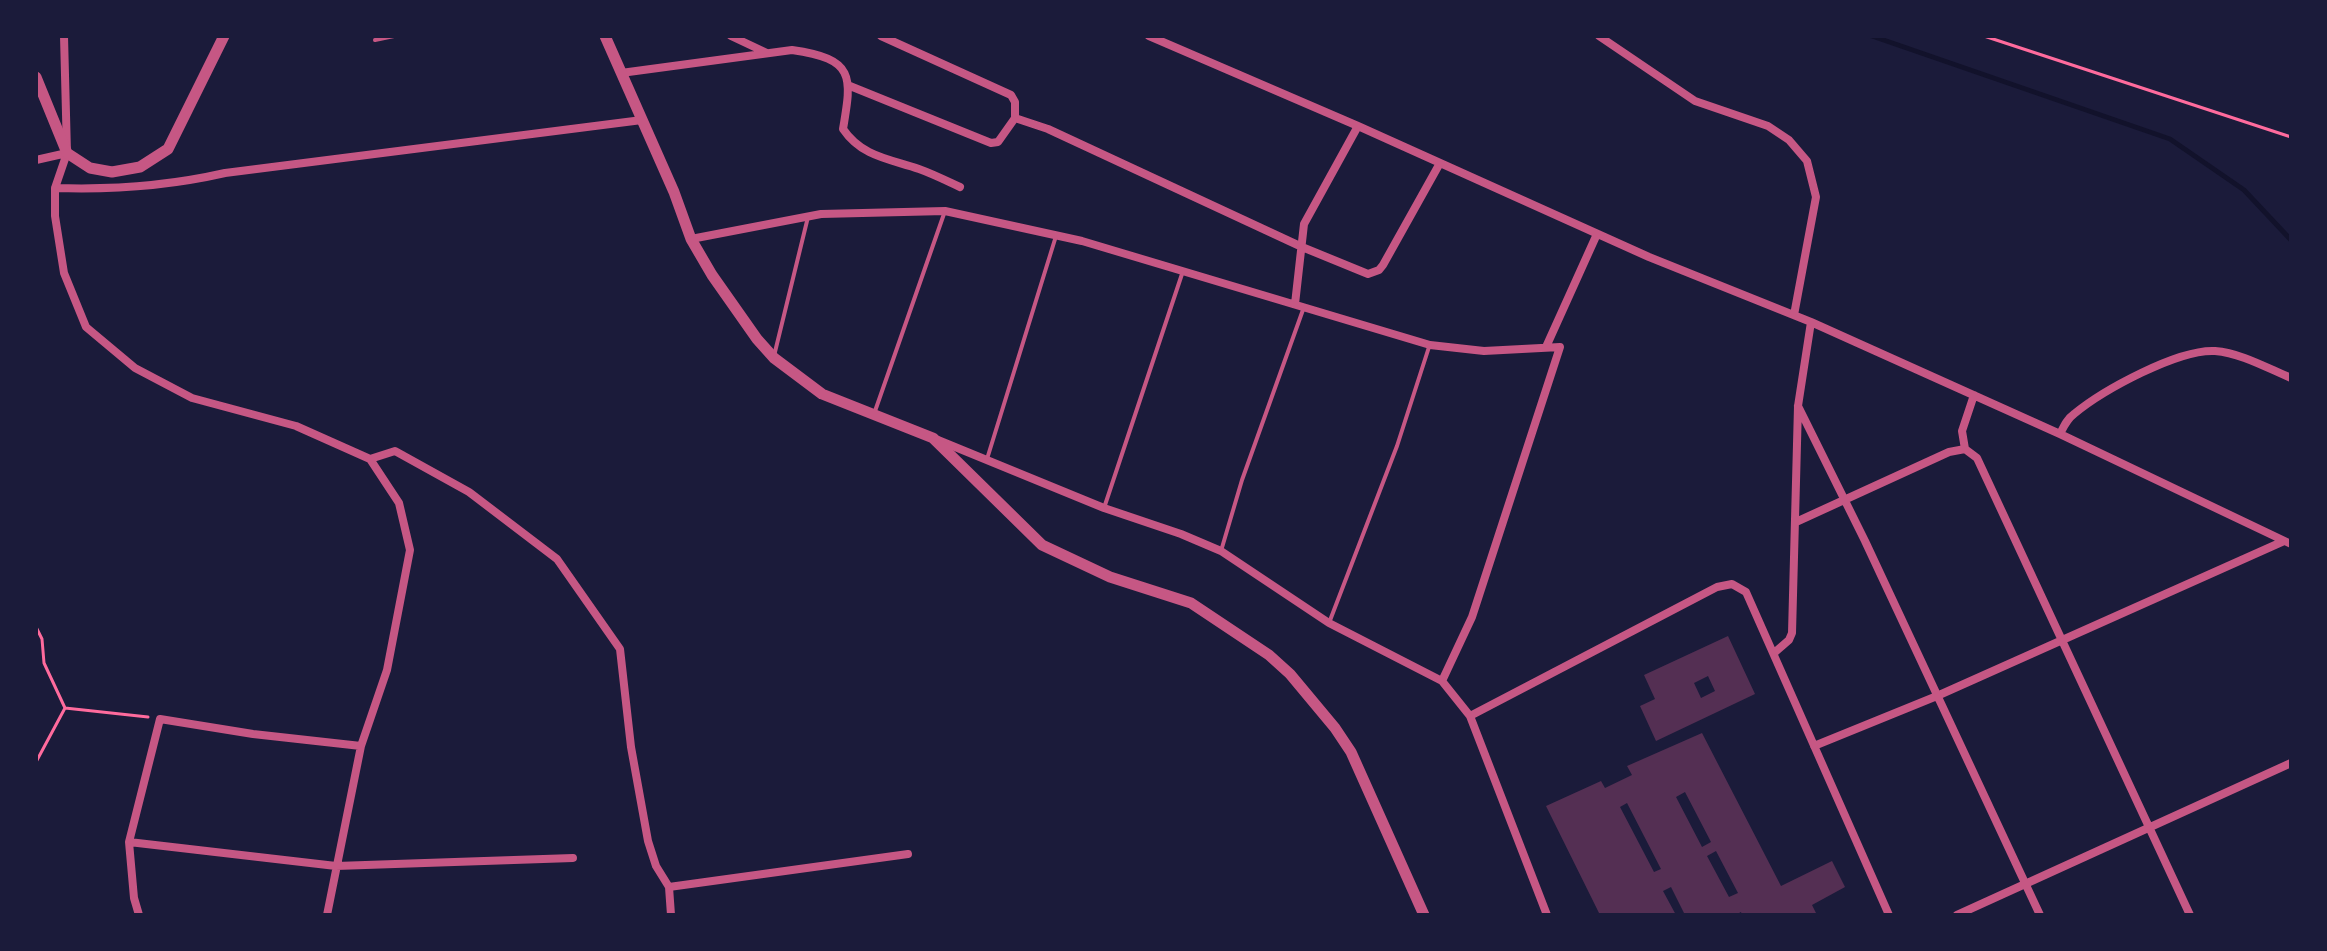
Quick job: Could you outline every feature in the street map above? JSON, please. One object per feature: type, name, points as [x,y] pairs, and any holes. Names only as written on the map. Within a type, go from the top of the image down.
[{"type":"street","points":[[64,36],[67,153],[55,188],[55,216],[64,273],[86,327],[135,368],[192,398],[296,426],[370,459],[399,503],[410,550],[387,670],[361,746],[327,915]]},
{"type":"street","points":[[36,77],[67,153],[90,168],[112,172],[140,167],[168,149],[224,36]]},
{"type":"street","points":[[605,36],[674,192],[691,239],[721,288],[774,358],[822,394],[1104,508],[1221,551],[1329,623],[1442,681],[1470,716],[1547,915]]},
{"type":"street","points":[[731,36],[767,54]]},
{"type":"street","points":[[850,86],[991,143],[998,142],[1015,118],[1015,102],[1011,95],[881,36]]},
{"type":"street","points":[[1149,36],[1597,234],[1811,322],[2060,434],[2288,542]]},
{"type":"street","points":[[1599,36],[1695,101],[1768,126],[1789,140],[1807,161],[1816,197],[1794,315]]},
{"type":"street","points":[[621,73],[792,50],[810,53],[831,61],[845,71],[850,86],[843,129],[852,142],[868,154],[920,170],[960,187]]},
{"type":"street","points":[[1015,118],[1048,129],[1302,247],[1368,274],[1379,270],[1440,163]]},
{"type":"street","points":[[55,188],[119,189],[163,185],[225,173],[642,120]]},
{"type":"street","points":[[1300,305],[1304,224],[1358,126]]},
{"type":"street","points":[[36,160],[67,153]]},
{"type":"street","points":[[691,239],[821,214],[945,211],[1056,235],[1430,345],[1484,351],[1560,347],[1472,617],[1442,681]]},
{"type":"street","points":[[1546,347],[1597,234]]},
{"type":"street","points":[[1774,653],[1789,640],[1792,633],[1798,406],[1811,322]]},
{"type":"street","points":[[2060,434],[2074,413],[2170,359],[2194,352],[2216,351],[2245,358],[2291,378]]},
{"type":"street","points":[[1974,395],[1962,431],[1965,449],[1977,458],[2190,915]]},
{"type":"street","points":[[1798,406],[2040,915]]},
{"type":"street","points":[[933,438],[1042,545],[1110,577],[1191,603],[1269,655],[1290,674],[1351,752],[1424,915]]},
{"type":"street","points":[[1796,522],[1949,452],[1965,449]]},
{"type":"street","points":[[370,459],[395,451],[469,492],[557,559],[620,649],[631,747],[648,841],[656,866],[669,887],[671,915]]},
{"type":"street","points":[[1814,746],[1937,696],[2288,542]]},
{"type":"street","points":[[1470,716],[1717,587],[1732,584],[1746,592],[1889,915]]},
{"type":"street","points":[[139,915],[134,898],[129,842],[160,719],[253,734],[361,746]]},
{"type":"street","points":[[1957,915],[2291,763]]},
{"type":"street","points":[[129,842],[336,866],[573,858]]},
{"type":"street","points":[[669,887],[908,854]]},
{"type":"lane","points":[[375,40],[394,36]]},
{"type":"lane","points":[[873,416],[945,211]]},
{"type":"lane","points":[[774,358],[808,217]]},
{"type":"lane","points":[[987,459],[1056,235]]},
{"type":"lane","points":[[1104,508],[1183,271]]},
{"type":"lane","points":[[1221,551],[1300,305]]},
{"type":"lane","points":[[1329,623],[1397,446],[1430,345]]},
{"type":"path","points":[[1984,36],[2291,137]]},
{"type":"path","points":[[36,627],[42,639],[47,672],[65,708]]},
{"type":"path","points":[[65,708],[160,719]]},
{"type":"path","points":[[36,762],[65,708]]},
{"type":"building","points":[[1728,636],[1755,694],[1656,741],[1640,706],[1655,699],[1644,675]],"holes":[[[1708,676],[1715,691],[1701,698],[1694,683]]]},
{"type":"building","points":[[1702,733],[1781,886],[1832,861],[1845,887],[1812,905],[1817,915],[1742,915],[1741,912],[1735,915],[1685,915],[1671,887],[1663,891],[1676,915],[1600,915],[1546,806],[1601,781],[1605,788],[1632,775],[1627,766]],"holes":[[[1685,792],[1711,842],[1702,847],[1676,797]],[[1627,803],[1661,869],[1654,872],[1620,807]],[[1716,851],[1738,893],[1729,897],[1707,856]]]},
{"type":"waterway","points":[[1872,36],[2170,139],[2244,190],[2291,240]]}]
